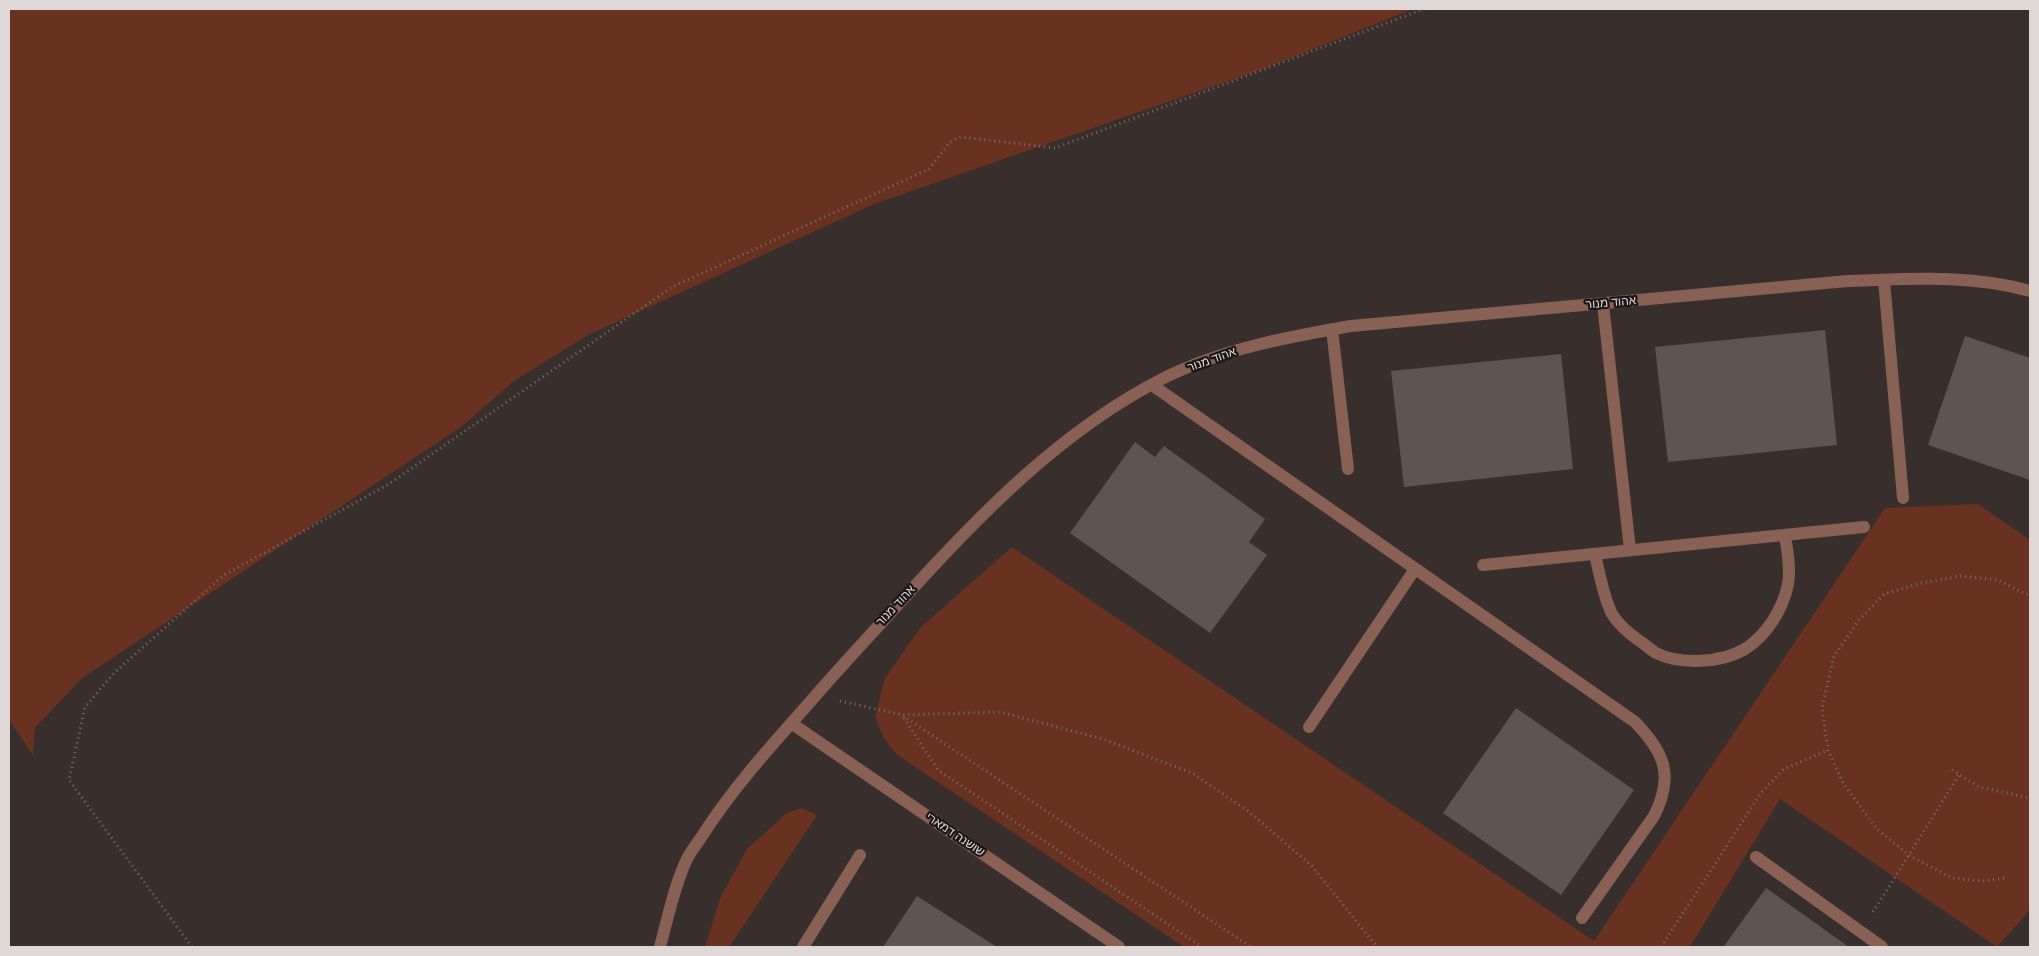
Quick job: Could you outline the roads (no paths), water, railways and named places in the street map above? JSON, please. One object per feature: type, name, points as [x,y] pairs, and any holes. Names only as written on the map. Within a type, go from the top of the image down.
[{"type":"street","name":"אהוד מנור","points":[[660,947],[668,913],[687,860],[723,804],[791,723],[952,545],[1013,487],[1066,442],[1113,408],[1165,378],[1253,346],[1301,334],[1351,326],[1848,281],[1923,278],[1973,280],[2030,291]]},
{"type":"street","points":[[1884,280],[1903,498]]},
{"type":"street","points":[[1603,304],[1630,550]]},
{"type":"street","points":[[1332,329],[1348,469]]},
{"type":"street","points":[[1152,385],[1635,722],[1649,736],[1664,761],[1666,778],[1661,802],[1654,816],[1582,918]]},
{"type":"street","points":[[1483,565],[1864,527]]},
{"type":"street","points":[[1595,554],[1602,586],[1612,614],[1631,636],[1656,653],[1687,661],[1721,658],[1745,649],[1765,632],[1781,608],[1788,583],[1789,559],[1785,535]]},
{"type":"street","points":[[1309,727],[1415,569]]},
{"type":"street","name":"שושנה דמארי","points":[[791,723],[1120,947]]},
{"type":"street","points":[[803,947],[860,856]]},
{"type":"street","points":[[1756,858],[1882,947]]}]
